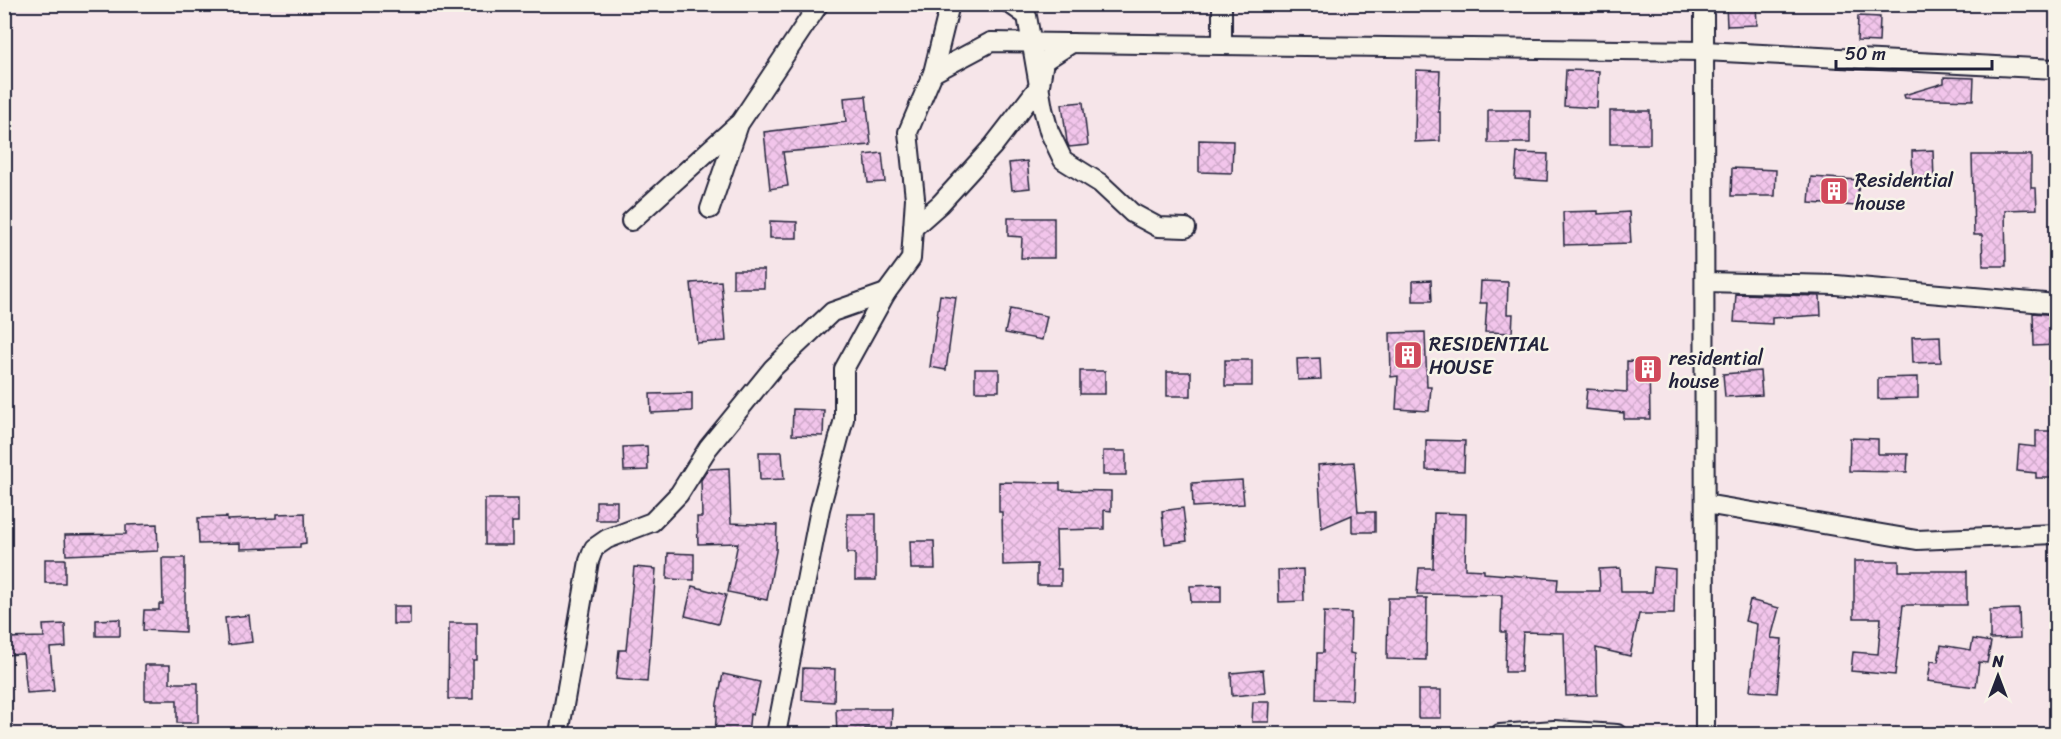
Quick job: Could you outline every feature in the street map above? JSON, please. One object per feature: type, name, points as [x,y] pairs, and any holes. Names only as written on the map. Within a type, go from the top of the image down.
[{"type":"street","points":[[631,221],[739,124],[819,4]]},
{"type":"street","points":[[776,735],[820,509],[844,419],[844,369],[886,293],[911,259],[915,198],[908,132],[933,73],[950,4]]},
{"type":"street","points":[[1011,4],[1026,10],[1051,34],[1072,43]]},
{"type":"street","points":[[1222,4],[1222,45]]},
{"type":"street","points":[[1704,4],[1705,735]]},
{"type":"street","points":[[1026,10],[1049,131],[1063,160],[1100,183],[1131,213],[1158,227],[1186,228]]},
{"type":"street","points":[[933,73],[991,42],[1704,51],[2056,69]]},
{"type":"street","points":[[913,228],[940,204],[993,146],[1040,85],[1044,61],[1072,43]]},
{"type":"street","points":[[710,209],[739,124]]},
{"type":"street","points":[[1705,282],[1836,285],[2056,304]]},
{"type":"street","points":[[558,735],[589,561],[594,548],[607,539],[652,522],[679,494],[708,448],[773,368],[832,312],[886,293]]},
{"type":"street","points":[[1705,504],[1917,540],[2056,534]]},
{"type":"street","points":[[1500,735],[1554,730],[1617,735]]},
{"type":"building","points":[[1726,4],[1756,4],[1757,25],[1727,26]]},
{"type":"building","points":[[1858,16],[1880,17],[1879,42],[1857,41]]},
{"type":"building","points":[[1416,70],[1440,71],[1438,112],[1440,112],[1440,141],[1415,142]]},
{"type":"building","points":[[1566,70],[1599,71],[1597,108],[1564,106]]},
{"type":"building","points":[[1944,77],[1974,78],[1973,100],[1905,98],[1904,95],[1944,83]]},
{"type":"building","points":[[866,96],[871,145],[783,152],[788,186],[770,189],[764,132],[846,122],[844,98]]},
{"type":"building","points":[[1083,102],[1088,145],[1069,147],[1062,104]]},
{"type":"building","points":[[1488,110],[1530,110],[1530,143],[1488,143]]},
{"type":"building","points":[[1610,111],[1650,111],[1650,144],[1610,144]]},
{"type":"building","points":[[1199,140],[1233,141],[1232,173],[1199,172]]},
{"type":"building","name":"Residential house","points":[[1933,150],[1934,182],[1913,183],[1912,151]]},
{"type":"building","points":[[882,153],[885,182],[868,183],[865,155]]},
{"type":"building","points":[[1517,153],[1548,154],[1547,181],[1515,179]]},
{"type":"building","points":[[1972,155],[2031,155],[2031,188],[2036,188],[2037,209],[2005,210],[2006,266],[1983,266],[1982,235],[1974,235]]},
{"type":"building","points":[[1027,161],[1030,188],[1012,190],[1009,163]]},
{"type":"building","points":[[1732,168],[1776,170],[1775,196],[1731,196]]},
{"type":"building","name":"Residential house","points":[[1811,177],[1859,180],[1857,206],[1809,203]]},
{"type":"building","points":[[1598,211],[1598,214],[1629,212],[1631,243],[1564,245],[1563,212]]},
{"type":"building","points":[[1008,218],[1054,218],[1054,258],[1021,258],[1022,237],[1008,236]]},
{"type":"building","points":[[770,221],[797,222],[797,238],[770,238]]},
{"type":"building","points":[[733,270],[764,270],[764,288],[733,288]]},
{"type":"building","name":"RESIDENTIAL HOUSE","points":[[1431,280],[1432,301],[1413,301],[1413,281]]},
{"type":"building","points":[[721,281],[726,341],[697,343],[691,283]]},
{"type":"building","points":[[1481,281],[1508,282],[1507,314],[1513,314],[1512,333],[1485,332],[1487,303],[1480,303]]},
{"type":"building","points":[[1736,294],[1820,296],[1821,315],[1772,318],[1772,324],[1734,322]]},
{"type":"building","points":[[940,295],[956,297],[946,370],[930,367]]},
{"type":"building","points":[[1010,309],[1047,316],[1042,340],[1005,333]]},
{"type":"building","points":[[2033,313],[2056,315],[2056,345],[2034,346]]},
{"type":"building","points":[[1425,332],[1427,387],[1431,387],[1429,411],[1396,409],[1398,376],[1391,377],[1390,333]]},
{"type":"building","points":[[1940,336],[1941,362],[1913,363],[1912,337]]},
{"type":"building","points":[[1320,358],[1321,379],[1298,380],[1297,359]]},
{"type":"building","points":[[1225,360],[1252,360],[1252,386],[1225,386]]},
{"type":"building","points":[[1627,361],[1649,362],[1650,419],[1624,419],[1624,413],[1585,409],[1587,389],[1627,392]]},
{"type":"building","points":[[975,369],[999,369],[999,391],[975,391]]},
{"type":"building","points":[[1080,371],[1105,371],[1105,394],[1080,394]]},
{"type":"building","points":[[1760,371],[1762,395],[1725,397],[1723,374]]},
{"type":"building","points":[[1167,372],[1191,372],[1191,396],[1167,396]]},
{"type":"building","points":[[1918,377],[1918,398],[1878,399],[1878,378]]},
{"type":"building","points":[[692,393],[692,411],[651,413],[650,394]]},
{"type":"building","points":[[793,409],[824,410],[823,436],[792,435]]},
{"type":"building","points":[[2036,431],[2056,431],[2056,478],[2036,478],[2036,473],[2017,471],[2019,445],[2036,447]]},
{"type":"building","points":[[1850,438],[1878,439],[1878,454],[1908,454],[1907,472],[1849,471]]},
{"type":"building","points":[[1426,440],[1465,441],[1464,471],[1426,470]]},
{"type":"building","points":[[647,446],[648,470],[624,471],[623,447]]},
{"type":"building","points":[[1103,451],[1126,451],[1126,475],[1103,475]]},
{"type":"building","points":[[759,452],[782,452],[784,479],[760,480]]},
{"type":"building","points":[[1354,462],[1358,512],[1375,512],[1375,532],[1352,532],[1352,515],[1322,528],[1318,465]]},
{"type":"building","points":[[729,468],[731,523],[777,525],[776,551],[767,600],[728,592],[738,543],[698,544],[697,517],[702,517],[701,480],[708,469]]},
{"type":"building","points":[[1242,480],[1244,504],[1193,507],[1192,483]]},
{"type":"building","points":[[999,482],[1060,483],[1060,490],[1111,491],[1111,511],[1104,510],[1104,529],[1056,530],[1057,569],[1061,569],[1061,585],[1037,585],[1037,564],[1003,565]]},
{"type":"building","points":[[485,499],[518,499],[518,522],[512,522],[512,545],[485,545]]},
{"type":"building","points":[[596,501],[617,501],[617,520],[596,520]]},
{"type":"building","points":[[1183,508],[1187,541],[1165,544],[1162,511]]},
{"type":"building","points":[[305,513],[306,543],[300,544],[300,547],[240,549],[240,543],[199,544],[198,518],[227,517],[227,520],[277,518],[277,514]]},
{"type":"building","points":[[1434,513],[1466,514],[1465,569],[1484,570],[1484,573],[1558,579],[1557,591],[1600,591],[1599,569],[1620,568],[1621,592],[1652,592],[1654,567],[1675,569],[1674,614],[1639,614],[1630,656],[1596,648],[1597,695],[1566,696],[1564,633],[1523,632],[1521,672],[1505,672],[1506,632],[1501,632],[1502,595],[1417,594],[1419,568],[1433,568]]},
{"type":"building","points":[[847,514],[876,514],[876,580],[855,580],[855,553],[847,553]]},
{"type":"building","points":[[157,524],[158,551],[66,555],[65,535],[126,534],[126,525]]},
{"type":"building","points":[[910,541],[934,541],[935,569],[911,569]]},
{"type":"building","points":[[668,553],[694,554],[694,580],[667,579]]},
{"type":"building","points":[[162,558],[185,558],[185,632],[143,630],[144,610],[159,610],[159,604],[163,604]]},
{"type":"building","points":[[45,559],[65,559],[65,583],[45,583]]},
{"type":"building","points":[[1854,561],[1899,561],[1899,571],[1967,571],[1967,605],[1903,605],[1895,675],[1851,671],[1853,652],[1878,654],[1881,618],[1854,618]]},
{"type":"building","points":[[634,567],[656,569],[647,682],[616,679],[619,650],[626,650]]},
{"type":"building","points":[[1303,569],[1304,601],[1279,602],[1278,570]]},
{"type":"building","points":[[1221,585],[1221,602],[1191,602],[1190,586]]},
{"type":"building","points":[[692,586],[726,595],[718,624],[685,616]]},
{"type":"building","points":[[1388,598],[1427,598],[1426,660],[1387,659]]},
{"type":"building","points":[[1750,600],[1779,608],[1771,638],[1782,639],[1777,693],[1750,691],[1757,624],[1745,621]]},
{"type":"building","points":[[393,606],[410,606],[410,624],[393,624]]},
{"type":"building","points":[[2019,609],[2020,638],[1990,639],[1990,610]]},
{"type":"building","points":[[1324,612],[1351,613],[1350,653],[1354,654],[1352,700],[1316,699],[1317,653],[1323,653]]},
{"type":"building","points":[[249,615],[252,642],[228,645],[225,618]]},
{"type":"building","points":[[120,619],[120,636],[96,636],[96,620]]},
{"type":"building","points":[[449,623],[477,623],[477,660],[473,660],[473,699],[448,699]]},
{"type":"building","points":[[65,624],[66,647],[50,648],[54,691],[27,693],[23,654],[5,655],[5,638],[44,637],[43,625]]},
{"type":"building","points":[[1973,639],[1991,642],[1987,663],[1979,662],[1976,687],[1928,681],[1931,661],[1938,662],[1941,645],[1971,650]]},
{"type":"building","points":[[145,665],[170,665],[170,683],[198,683],[198,723],[177,723],[177,700],[145,700]]},
{"type":"building","points":[[803,668],[835,669],[834,702],[802,700]]},
{"type":"building","points":[[1263,670],[1265,693],[1232,696],[1231,673]]},
{"type":"building","points":[[723,674],[760,682],[753,715],[750,714],[748,735],[715,735],[717,703]]},
{"type":"building","points":[[1418,690],[1441,690],[1441,718],[1418,718]]},
{"type":"building","points":[[1253,702],[1270,702],[1269,722],[1252,722]]},
{"type":"building","points":[[836,709],[892,709],[891,729],[865,729],[865,735],[837,735]]},
{"type":"place","name":"Residential house","points":[[1834,191]]},
{"type":"place","name":"RESIDENTIAL HOUSE","points":[[1408,355]]},
{"type":"place","name":"residential house","points":[[1648,369]]}]
